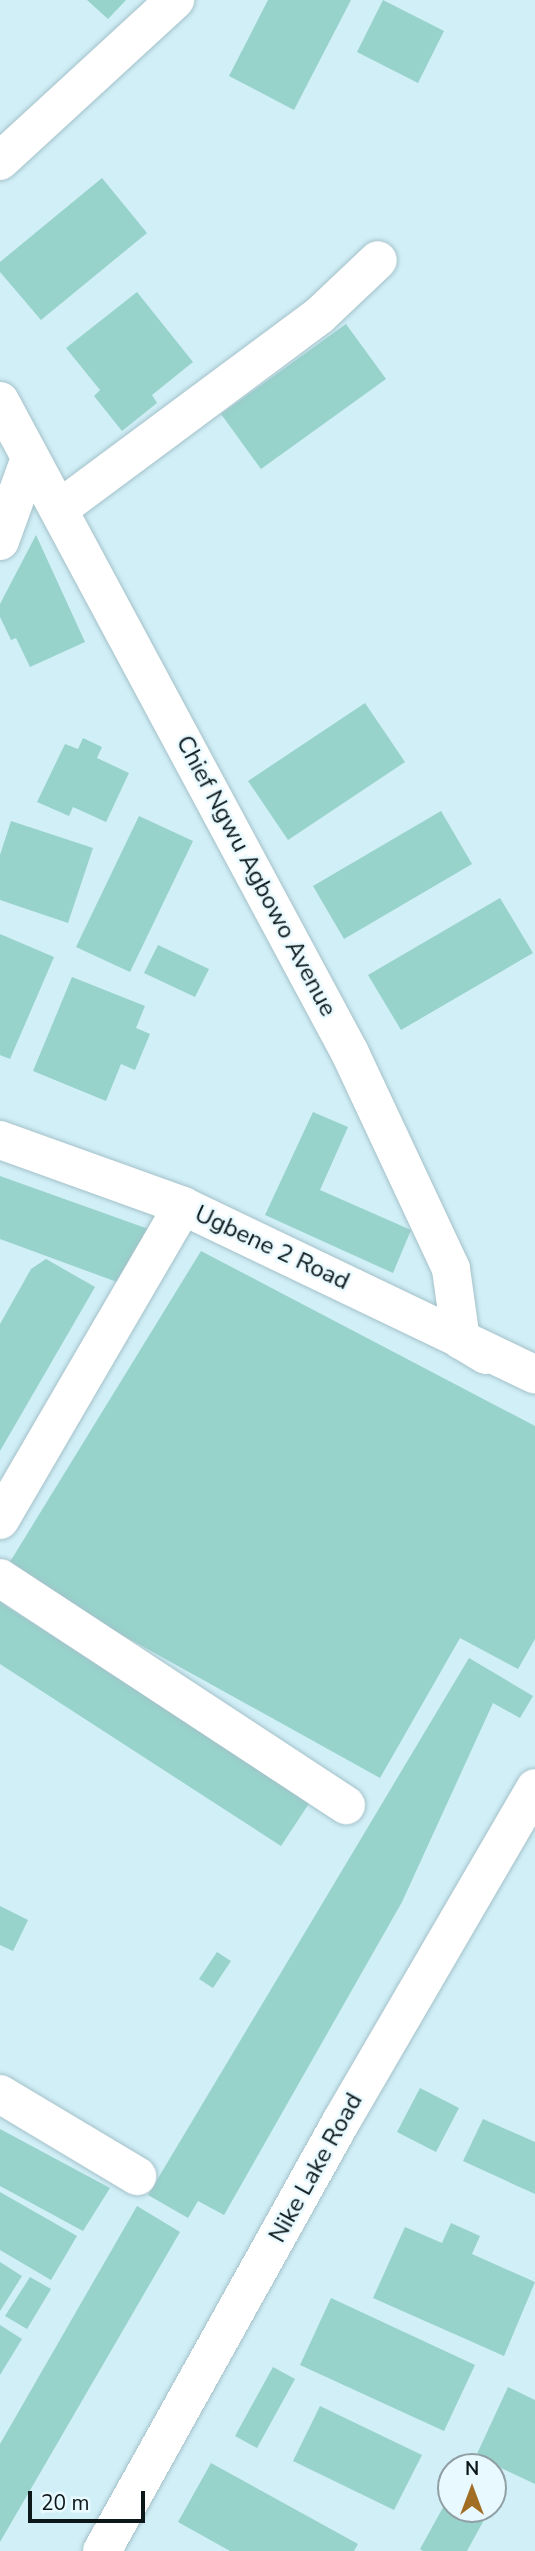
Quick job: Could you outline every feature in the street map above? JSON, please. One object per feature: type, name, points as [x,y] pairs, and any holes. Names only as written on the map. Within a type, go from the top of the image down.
[{"type":"street","points":[[0,161],[175,0]]},
{"type":"street","points":[[59,509],[319,316],[378,260]]},
{"type":"street","name":"Chief Ngwu Agbowo Avenue","points":[[0,401],[29,461],[59,509],[350,1053],[451,1269],[461,1340],[486,1355]]},
{"type":"street","points":[[0,541],[29,461]]},
{"type":"street","name":"Ugbene 2 Road","points":[[0,1140],[183,1206],[486,1355],[535,1375]]},
{"type":"street","points":[[0,1520],[183,1206]]},
{"type":"street","points":[[0,1578],[346,1805]]},
{"type":"street","name":"Nike Lake Road","points":[[102,2551],[342,2120],[535,1788]]},
{"type":"street","points":[[0,2094],[137,2176]]},
{"type":"building","points":[[87,0],[126,0],[108,19]]},
{"type":"building","points":[[268,0],[351,0],[294,110],[229,76]]},
{"type":"building","points":[[383,0],[444,31],[418,83],[357,52]]},
{"type":"building","points":[[102,178],[147,233],[41,320],[0,272],[0,262]]},
{"type":"building","points":[[137,292],[193,362],[152,395],[157,403],[122,431],[94,396],[100,390],[66,348]]},
{"type":"building","points":[[346,324],[386,379],[261,469],[221,414]]},
{"type":"building","points":[[36,535],[85,642],[30,667],[16,638],[11,640],[0,617],[0,604]]},
{"type":"building","points":[[365,703],[405,762],[288,840],[248,781]]},
{"type":"building","points":[[83,738],[102,747],[97,758],[129,773],[106,822],[73,807],[69,816],[37,802],[65,744],[78,749]]},
{"type":"building","points":[[441,811],[472,864],[344,939],[313,886]]},
{"type":"building","points":[[139,816],[193,841],[130,972],[76,947]]},
{"type":"building","points":[[11,821],[93,848],[68,923],[0,900],[0,855]]},
{"type":"building","points":[[500,898],[533,953],[401,1030],[368,975]]},
{"type":"building","points":[[0,934],[54,957],[10,1059],[0,1055]]},
{"type":"building","points":[[158,945],[209,969],[195,997],[144,973]]},
{"type":"building","points":[[72,977],[145,1006],[136,1028],[150,1034],[135,1070],[121,1064],[106,1101],[33,1071]]},
{"type":"building","points":[[313,1112],[348,1127],[320,1190],[411,1230],[393,1273],[265,1215]]},
{"type":"building","points":[[0,1176],[154,1231],[117,1282],[0,1239]]},
{"type":"building","points":[[201,1251],[535,1426],[535,1639],[518,1669],[460,1638],[380,1778],[5,1570]]},
{"type":"building","points":[[46,1259],[95,1287],[0,1451],[0,1324],[31,1269]]},
{"type":"building","points":[[0,1602],[310,1802],[281,1846],[0,1664]]},
{"type":"building","points":[[469,1658],[533,1696],[520,1718],[493,1703],[402,1902],[224,2215],[198,2201],[188,2218],[148,2195]]},
{"type":"building","points":[[0,1906],[28,1920],[13,1951],[0,1945]]},
{"type":"building","points":[[217,1952],[231,1961],[213,1988],[199,1979]]},
{"type":"building","points":[[420,2088],[459,2108],[436,2152],[397,2132]]},
{"type":"building","points":[[483,2119],[535,2142],[535,2194],[463,2161]]},
{"type":"building","points":[[0,2129],[110,2188],[83,2231],[0,2186]]},
{"type":"building","points":[[0,2192],[77,2236],[51,2280],[0,2250]]},
{"type":"building","points":[[137,2206],[180,2232],[0,2542],[0,2444]]},
{"type":"building","points":[[451,2223],[480,2236],[472,2254],[535,2282],[504,2356],[373,2298],[405,2227],[442,2243]]},
{"type":"building","points":[[0,2262],[22,2276],[0,2311]]},
{"type":"building","points":[[30,2277],[51,2289],[27,2329],[5,2316]]},
{"type":"building","points":[[331,2298],[475,2365],[444,2431],[300,2365]]},
{"type":"building","points":[[0,2325],[22,2339],[0,2375]]},
{"type":"building","points":[[273,2367],[295,2379],[257,2448],[235,2436]]},
{"type":"building","points":[[508,2387],[535,2400],[535,2484],[507,2471],[507,2453],[477,2453]]},
{"type":"building","points":[[320,2406],[422,2455],[394,2510],[293,2461]]},
{"type":"building","points":[[211,2463],[358,2544],[354,2551],[230,2551],[178,2522]]},
{"type":"building","points":[[437,2518],[437,2523],[482,2523],[467,2551],[420,2549]]}]
